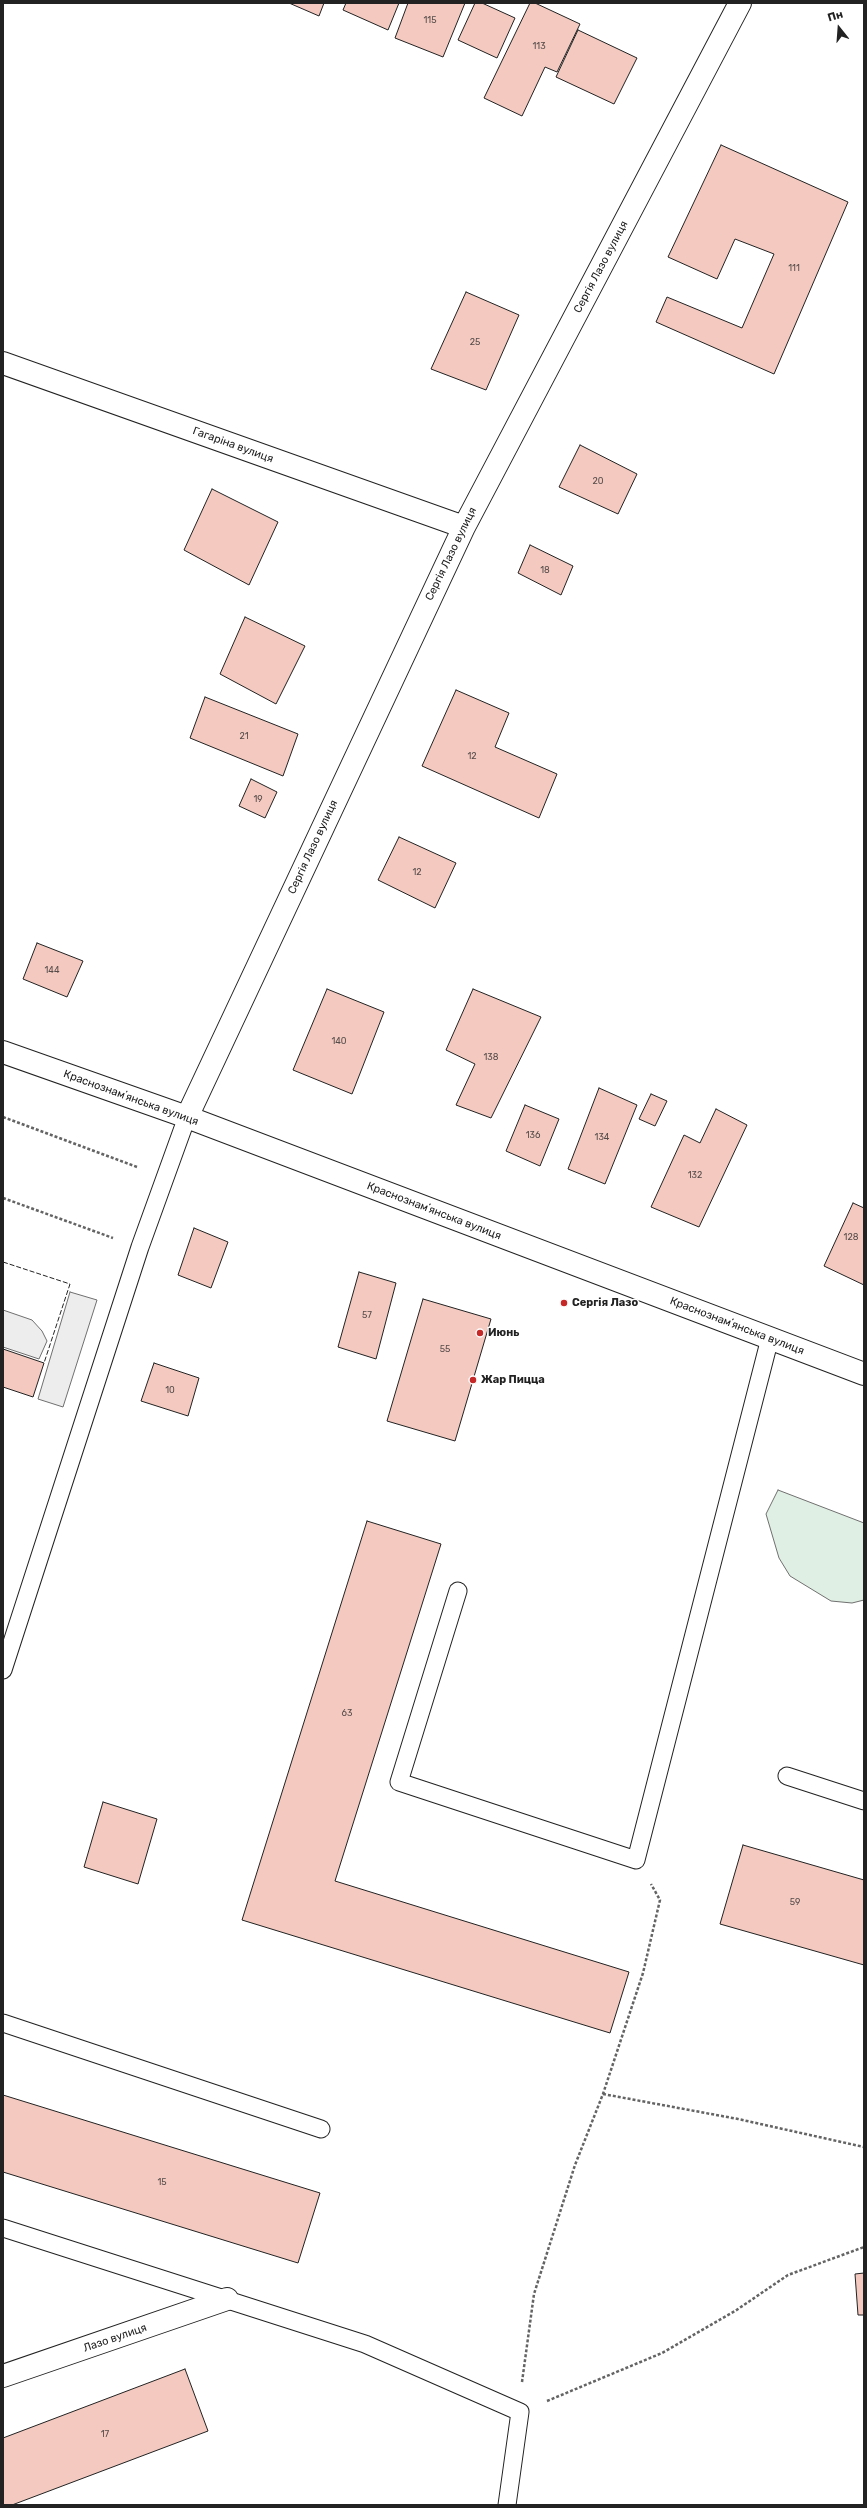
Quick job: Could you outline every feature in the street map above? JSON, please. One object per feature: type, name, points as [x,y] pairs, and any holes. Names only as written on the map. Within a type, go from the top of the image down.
[{"type":"street","name":"Сергія Лазо вулиця","points":[[187,1117],[464,527],[740,3]]},
{"type":"street","name":"Гагаріна вулиця","points":[[3,363],[464,527]]},
{"type":"street","name":"Краснознамʼянська вулиця","points":[[3,1052],[187,1117],[864,1374]]},
{"type":"street","name":"Лазо вулиця","points":[[3,2376],[227,2299]]},
{"type":"lane","points":[[3,1670],[140,1248],[187,1117]]},
{"type":"lane","points":[[458,1591],[399,1782],[636,1860],[770,1338]]},
{"type":"lane","points":[[787,1776],[864,1801]]},
{"type":"lane","points":[[3,2023],[321,2128]]},
{"type":"lane","points":[[3,2228],[365,2344],[520,2412],[507,2505]]},
{"type":"path","points":[[3,1117],[165,1178]]},
{"type":"path","points":[[3,1198],[140,1248]]},
{"type":"path","points":[[636,1860],[660,1900],[643,1973],[603,2094],[575,2165],[534,2294],[525,2350],[520,2412],[662,2352],[735,2311],[788,2275],[864,2247]]},
{"type":"path","points":[[603,2094],[738,2119],[864,2147]]},
{"type":"green space","points":[[778,1490],[864,1523],[864,1600],[852,1603],[831,1601],[790,1576],[779,1558],[766,1514]]},
{"type":"shaded area","points":[[70,1292],[97,1300],[63,1407],[38,1399]]},
{"type":"shaded area","points":[[3,1310],[32,1320],[42,1331],[47,1341],[39,1359],[3,1347]]},
{"type":"building","points":[[289,3],[324,3],[319,16]]},
{"type":"building","points":[[346,3],[399,3],[388,30],[343,10]]},
{"type":"building","points":[[408,3],[465,3],[443,57],[395,38]]},
{"type":"building","points":[[475,3],[482,3],[515,18],[497,58],[458,40]]},
{"type":"building","points":[[530,3],[535,3],[580,24],[557,72],[545,67],[522,116],[484,98]]},
{"type":"building","points":[[578,30],[637,58],[614,104],[556,77]]},
{"type":"building","points":[[721,145],[848,202],[774,374],[656,322],[667,297],[742,328],[774,254],[735,239],[717,279],[668,257]]},
{"type":"building","points":[[466,292],[519,315],[486,390],[431,369]]},
{"type":"building","points":[[580,445],[637,474],[618,514],[559,487]]},
{"type":"building","points":[[212,489],[278,522],[249,585],[184,550]]},
{"type":"building","points":[[530,545],[573,566],[561,595],[518,573]]},
{"type":"building","points":[[245,617],[305,646],[276,704],[220,674]]},
{"type":"building","points":[[456,690],[509,713],[495,747],[557,774],[539,818],[422,766]]},
{"type":"building","points":[[205,697],[298,734],[283,776],[190,738]]},
{"type":"building","points":[[251,779],[277,792],[265,818],[239,806]]},
{"type":"building","points":[[399,837],[456,863],[435,908],[378,880]]},
{"type":"building","points":[[37,943],[83,961],[67,997],[23,979]]},
{"type":"building","points":[[327,989],[384,1012],[352,1094],[293,1070]]},
{"type":"building","points":[[473,989],[541,1017],[491,1118],[456,1105],[475,1064],[446,1050]]},
{"type":"building","points":[[599,1088],[637,1105],[605,1184],[568,1169]]},
{"type":"building","points":[[651,1094],[667,1101],[655,1126],[639,1119]]},
{"type":"building","points":[[525,1105],[559,1119],[540,1166],[506,1151]]},
{"type":"building","points":[[716,1109],[747,1125],[699,1227],[651,1207],[684,1135],[700,1143]]},
{"type":"building","points":[[853,1203],[864,1208],[864,1285],[824,1266]]},
{"type":"building","points":[[194,1228],[228,1242],[211,1288],[178,1275]]},
{"type":"building","points":[[359,1272],[396,1283],[376,1359],[338,1347]]},
{"type":"building","points":[[423,1299],[491,1319],[455,1441],[387,1421]]},
{"type":"building","points":[[3,1349],[44,1363],[33,1397],[3,1387]]},
{"type":"building","points":[[154,1363],[199,1378],[188,1416],[141,1401]]},
{"type":"building","points":[[367,1521],[441,1544],[335,1881],[629,1972],[610,2033],[242,1920]]},
{"type":"building","points":[[103,1802],[157,1819],[138,1884],[84,1867]]},
{"type":"building","points":[[743,1845],[864,1880],[864,1965],[720,1924]]},
{"type":"building","points":[[3,2095],[320,2193],[298,2263],[3,2172]]},
{"type":"building","points":[[864,2273],[864,2315],[858,2315],[855,2274]]},
{"type":"building","points":[[185,2369],[208,2431],[12,2505],[3,2505],[3,2438]]},
{"type":"fence","points":[[3,1262],[70,1284],[44,1363]]},
{"type":"place","name":"Сергія Лазо","points":[[564,1303]]},
{"type":"place","name":"Июнь","points":[[480,1333]]},
{"type":"place","name":"Жар Пицца","points":[[473,1380]]}]
